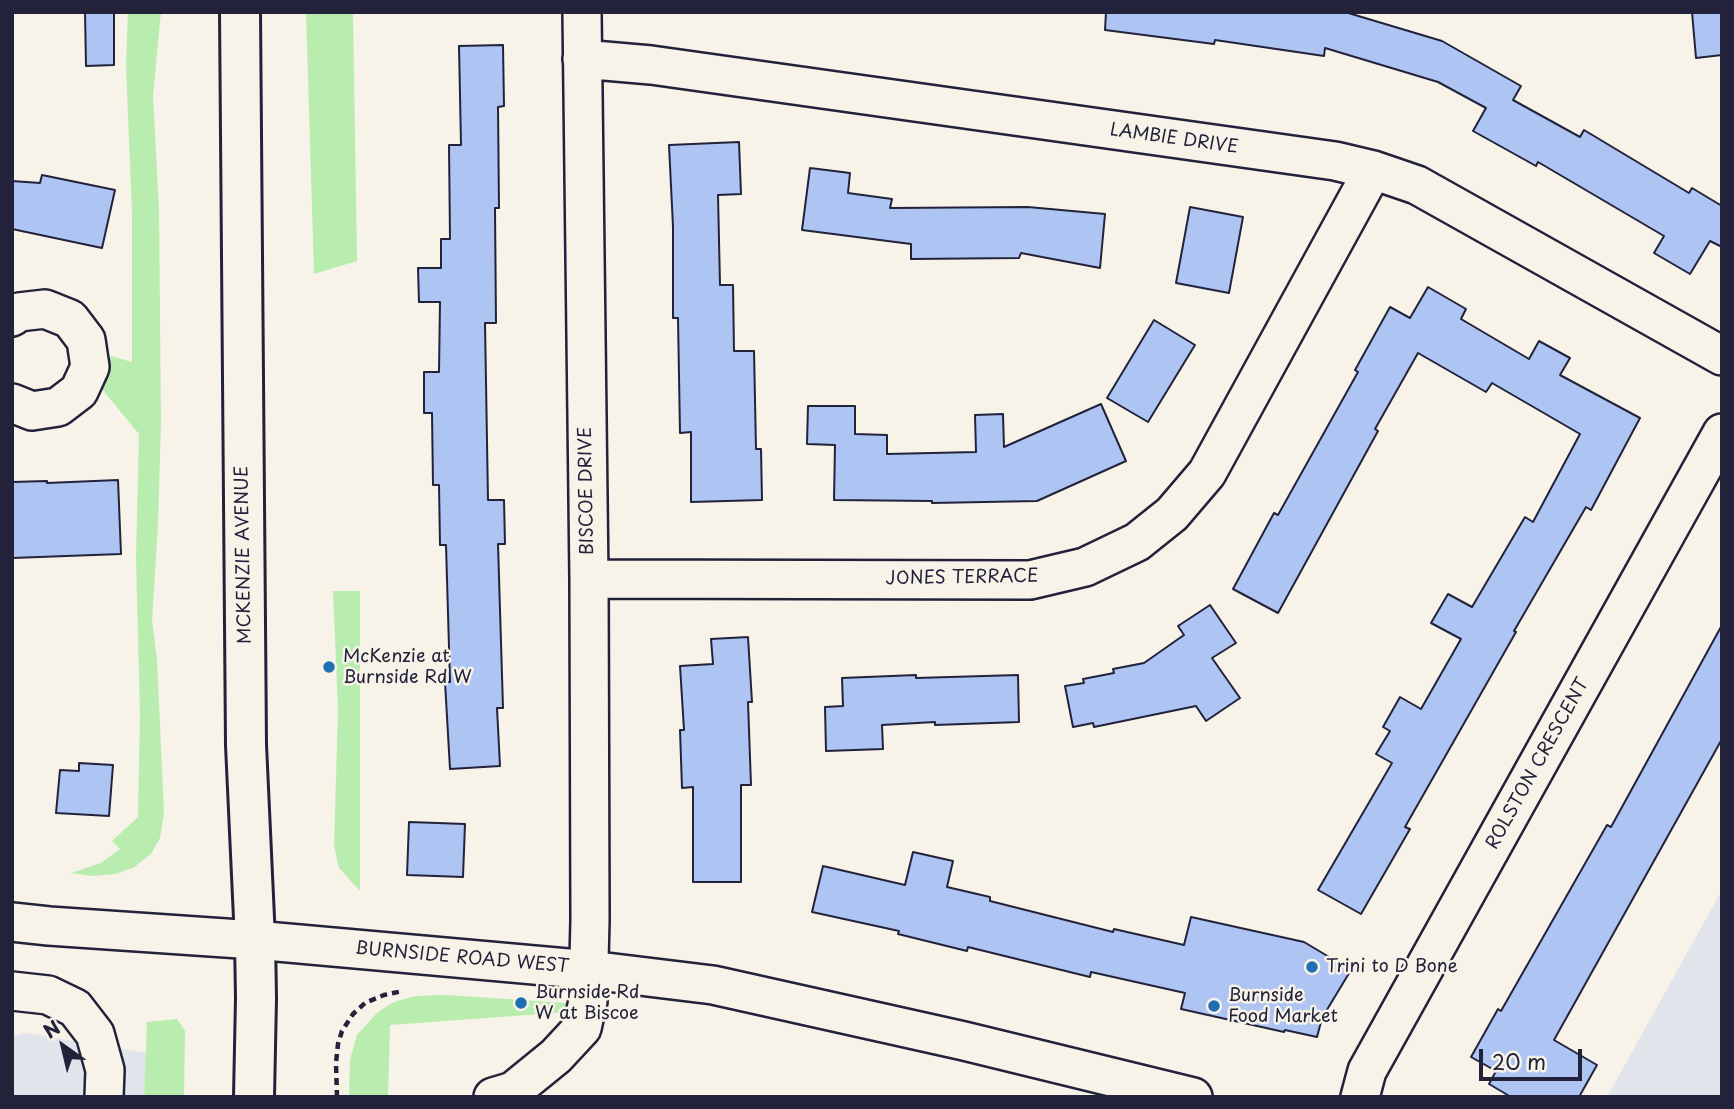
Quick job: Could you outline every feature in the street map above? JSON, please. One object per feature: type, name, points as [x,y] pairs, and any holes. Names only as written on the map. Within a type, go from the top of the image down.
[{"type":"main road","name":"MCKENZIE AVENUE","points":[[240,12],[246,745],[255,940],[254,1097]]},
{"type":"street","name":"BISCOE DRIVE","points":[[493,1097],[513,1091],[556,1056],[582,1028],[588,1001],[589,579],[582,12]]},
{"type":"street","name":"LAMBIE DRIVE","points":[[582,59],[650,65],[1335,161],[1373,170],[1417,185],[1722,356]]},
{"type":"street","name":"JONES TERRACE","points":[[589,579],[1030,580],[1085,568],[1138,542],[1172,514],[1207,473],[1373,170]]},
{"type":"street","points":[[12,317],[19,312],[45,309],[70,319],[86,340],[90,367],[79,391],[58,407],[32,411],[12,403]]},
{"type":"street","name":"ROLSTON CRESCENT","points":[[1360,1097],[1367,1071],[1722,433]]},
{"type":"street","name":"BURNSIDE ROAD WEST","points":[[12,922],[255,940],[590,970],[713,985],[937,1035],[1193,1097]]},
{"type":"street","points":[[12,991],[48,995],[75,1008],[95,1034],[105,1070],[104,1097]]},
{"type":"path","points":[[337,1097],[336,1063],[342,1031],[365,1003],[384,995],[410,990]]},
{"type":"shaded area","points":[[1722,890],[1722,1097],[1607,1097]]},
{"type":"shaded area","points":[[25,1033],[146,1053],[144,1097],[12,1097],[12,1036]]},
{"type":"green space","points":[[128,12],[161,12],[153,96],[159,209],[161,422],[152,620],[157,660],[164,813],[160,838],[151,854],[133,868],[115,874],[93,876],[71,873],[101,863],[120,849],[112,841],[138,817],[140,715],[136,558],[139,434],[96,382],[111,356],[132,362],[132,215],[126,65]]},
{"type":"green space","points":[[306,12],[353,12],[357,261],[314,274]]},
{"type":"green space","points":[[333,591],[360,591],[360,891],[339,868],[334,846],[338,711]]},
{"type":"green space","points":[[446,995],[567,1003],[568,1012],[390,1025],[388,1097],[349,1097],[350,1059],[357,1035],[378,1012],[394,1002],[415,996]]},
{"type":"green space","points":[[177,1019],[185,1031],[184,1097],[144,1097],[147,1022]]},
{"type":"building","points":[[85,12],[114,12],[114,65],[86,66]]},
{"type":"building","points":[[1106,12],[1345,12],[1442,41],[1521,86],[1513,100],[1580,137],[1584,130],[1689,193],[1692,188],[1722,206],[1722,247],[1710,241],[1690,274],[1654,253],[1664,236],[1538,162],[1536,166],[1473,131],[1486,108],[1438,82],[1325,48],[1324,56],[1215,40],[1214,44],[1105,30]]},
{"type":"building","points":[[1692,12],[1722,12],[1722,55],[1696,58]]},
{"type":"building","points":[[503,45],[504,106],[498,107],[499,208],[495,208],[496,323],[485,323],[488,500],[504,500],[505,544],[498,544],[503,708],[497,708],[500,766],[450,769],[445,682],[450,682],[446,545],[440,545],[439,485],[433,485],[432,413],[424,413],[424,372],[439,372],[440,302],[419,302],[418,268],[441,268],[441,239],[450,239],[449,145],[461,145],[459,46]]},
{"type":"building","points":[[739,142],[741,194],[718,195],[720,285],[733,285],[734,351],[754,351],[756,449],[761,449],[762,500],[691,502],[691,432],[680,433],[678,318],[673,318],[673,227],[669,145]]},
{"type":"building","points":[[810,168],[850,173],[848,193],[892,199],[890,208],[1028,207],[1105,214],[1100,268],[1021,253],[1019,258],[911,259],[911,244],[802,230]]},
{"type":"building","points":[[42,175],[115,190],[102,248],[12,229],[12,181],[40,183]]},
{"type":"building","points":[[1190,207],[1243,217],[1229,293],[1176,283]]},
{"type":"building","points":[[1428,287],[1466,309],[1461,319],[1529,359],[1539,341],[1570,358],[1560,375],[1640,418],[1591,510],[1586,507],[1514,631],[1516,632],[1405,827],[1410,829],[1361,914],[1318,890],[1392,763],[1376,754],[1390,731],[1383,727],[1400,697],[1421,709],[1461,639],[1431,623],[1448,594],[1472,607],[1525,517],[1533,522],[1580,434],[1492,383],[1486,392],[1418,353],[1278,613],[1233,589],[1274,513],[1278,515],[1358,372],[1355,370],[1390,307],[1410,318]]},
{"type":"building","points":[[1154,320],[1195,345],[1148,422],[1107,398]]},
{"type":"building","points":[[1101,404],[1126,461],[1037,501],[932,503],[834,500],[835,445],[807,444],[808,406],[855,406],[855,434],[887,435],[887,454],[976,452],[975,415],[1003,414],[1004,447]]},
{"type":"building","points":[[118,480],[121,554],[12,558],[12,482]]},
{"type":"building","points":[[1210,605],[1236,643],[1212,658],[1240,698],[1206,721],[1196,706],[1094,727],[1093,723],[1073,727],[1065,686],[1084,683],[1083,679],[1114,673],[1113,669],[1144,663],[1184,635],[1178,626]]},
{"type":"building","points":[[1722,625],[1722,739],[1554,1040],[1597,1065],[1579,1097],[1511,1097],[1489,1084],[1496,1071],[1471,1057],[1498,1009],[1501,1011],[1607,825],[1611,827]]},
{"type":"building","points":[[748,637],[752,702],[748,702],[751,785],[741,785],[741,882],[693,882],[693,787],[682,788],[680,730],[684,730],[680,666],[713,664],[711,639]]},
{"type":"building","points":[[916,675],[916,678],[1018,675],[1019,722],[882,725],[883,749],[826,751],[825,707],[843,706],[842,678]]},
{"type":"building","points":[[79,763],[113,765],[109,816],[56,813],[60,770],[79,771]]},
{"type":"building","points":[[409,822],[465,824],[463,877],[407,875]]},
{"type":"building","points":[[913,852],[953,861],[947,887],[990,897],[990,901],[1113,932],[1114,929],[1184,945],[1191,917],[1304,942],[1351,970],[1322,1018],[1317,1037],[1181,1009],[1185,993],[1091,972],[1090,977],[968,947],[967,951],[898,934],[899,931],[812,912],[823,866],[905,885]]},
{"type":"place","name":"McKenzie at Burnside Rd W","points":[[329,667]]},
{"type":"place","name":"Trini to D Bone","points":[[1312,967]]},
{"type":"place","name":"Burnside Rd W at Biscoe","points":[[521,1003]]},
{"type":"place","name":"Burnside Food Market","points":[[1214,1006]]}]
